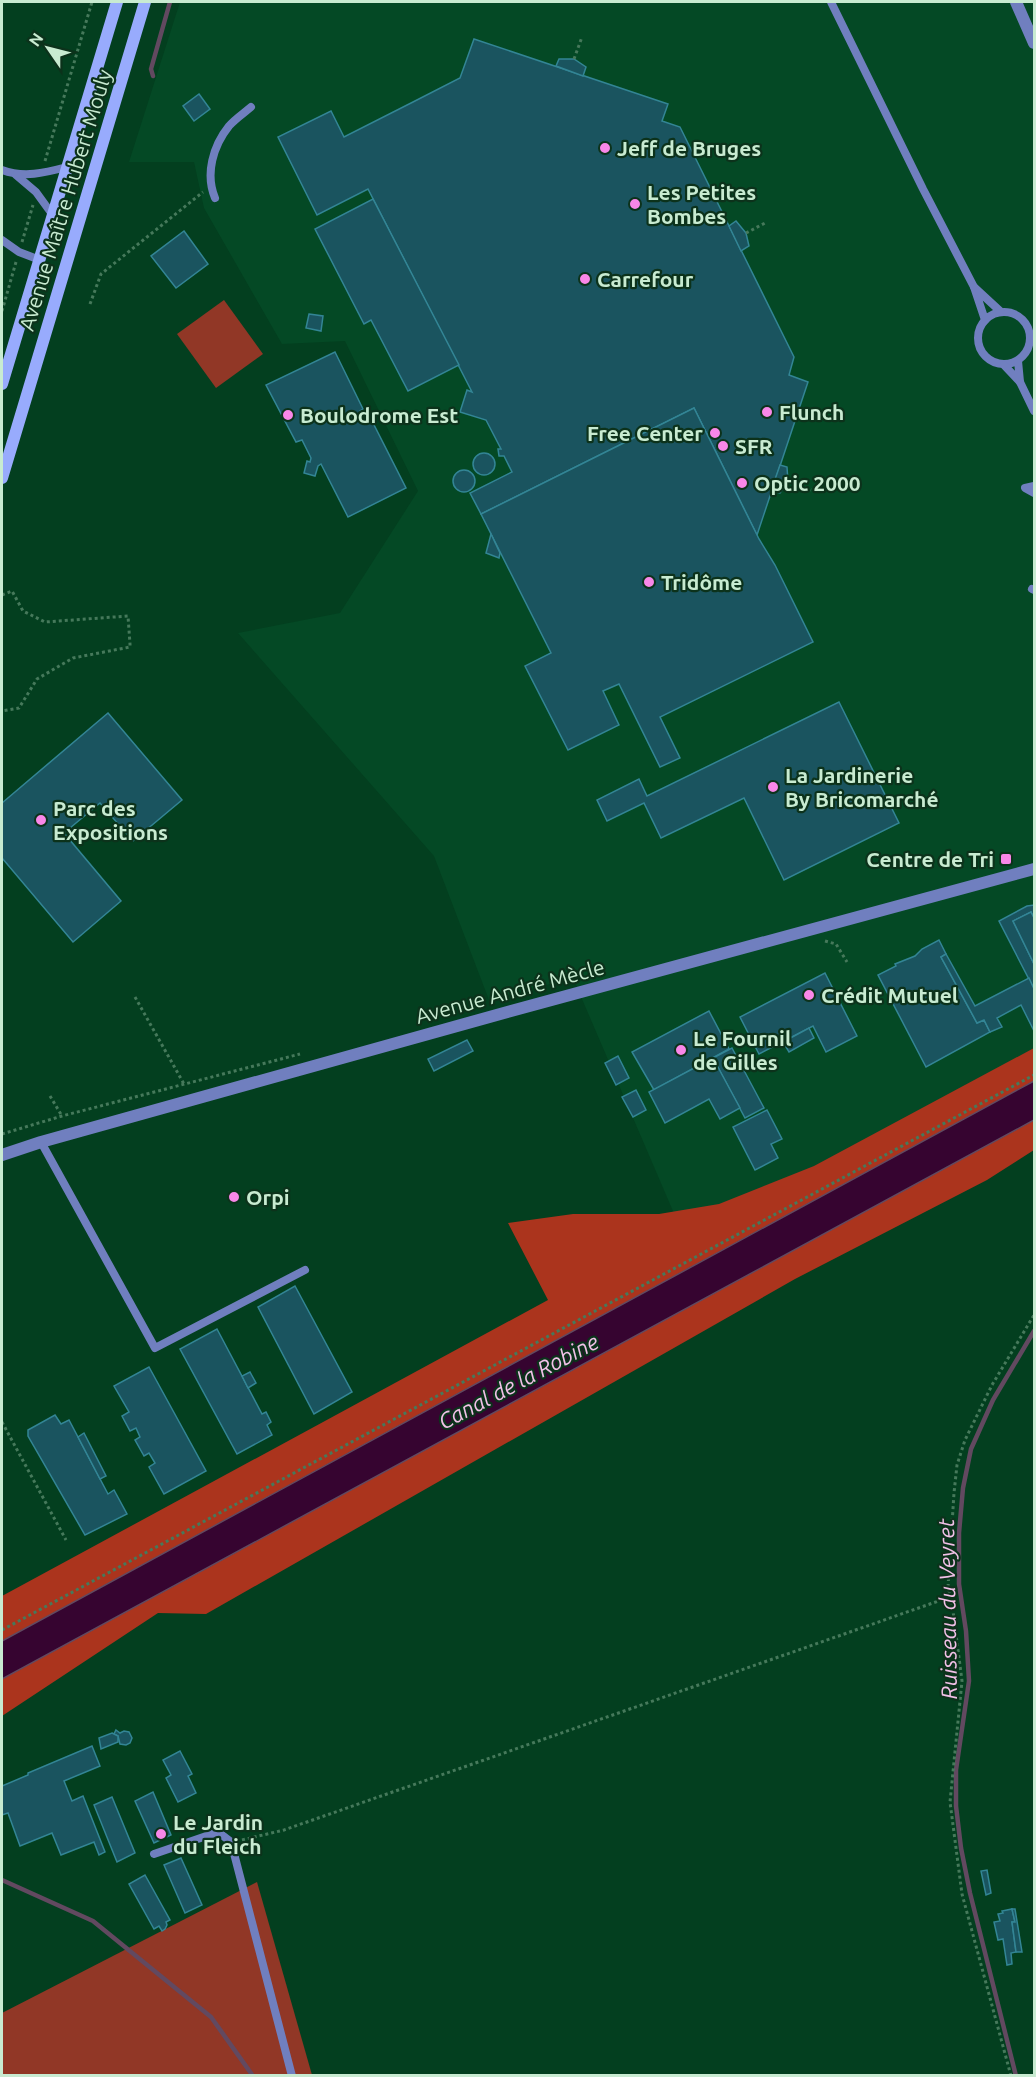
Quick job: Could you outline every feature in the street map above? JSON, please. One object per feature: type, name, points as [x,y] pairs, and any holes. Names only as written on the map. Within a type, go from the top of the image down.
[{"type":"main road","name":"Avenue Maître Hubert Mouly","points":[[2,384],[117,2]]},
{"type":"main road","name":"Avenue Maître Hubert Mouly","points":[[2,478],[145,2]]},
{"type":"street","points":[[1016,2],[1035,43]]},
{"type":"street","name":"Avenue André Mècle","points":[[2,1155],[41,1142],[511,1011],[1033,869]]},
{"type":"lane","points":[[831,2],[974,287],[985,320]]},
{"type":"lane","points":[[215,198],[210,186],[210,164],[229,126],[251,107]]},
{"type":"lane","points":[[16,175],[41,174],[67,167]]},
{"type":"lane","points":[[2,170],[16,175],[36,192],[52,214]]},
{"type":"lane","points":[[2,240],[19,252],[40,260]]},
{"type":"lane","points":[[974,287],[1000,311]]},
{"type":"lane","points":[[1000,311],[1017,314],[1025,320],[1029,327],[1032,346],[1018,361],[1004,365],[993,362],[984,355],[978,342],[979,330],[985,320],[991,314],[1000,311]]},
{"type":"lane","points":[[1025,320],[1035,318]]},
{"type":"lane","points":[[1018,361],[1020,382]]},
{"type":"lane","points":[[1004,365],[1020,382],[1035,411]]},
{"type":"lane","points":[[1035,486],[1025,488],[1035,493]]},
{"type":"lane","points":[[41,1142],[155,1348],[306,1270]]},
{"type":"lane","points":[[154,1854],[218,1832],[231,1842],[292,2076]]},
{"type":"path","points":[[41,174],[92,2]]},
{"type":"path","points":[[574,59],[582,37]]},
{"type":"path","points":[[90,304],[101,274],[210,186]]},
{"type":"path","points":[[2,311],[36,192]]},
{"type":"path","points":[[746,233],[767,222]]},
{"type":"path","points":[[788,482],[811,490]]},
{"type":"path","points":[[2,595],[12,591],[23,611],[45,622],[128,616],[130,647],[73,658],[37,679],[19,708],[2,711]]},
{"type":"path","points":[[135,997],[184,1084]]},
{"type":"path","points":[[2,1630],[1035,1075]]},
{"type":"path","points":[[50,1096],[62,1116]]},
{"type":"path","points":[[1011,2076],[962,1894],[950,1802],[962,1681],[948,1587],[957,1465],[965,1440],[992,1385],[1035,1315]]},
{"type":"path","points":[[2,1422],[66,1540]]},
{"type":"path","points":[[231,1842],[284,1830],[951,1596]]},
{"type":"shaded area","points":[[180,2],[1034,2],[1034,1093],[691,1253],[573,978],[489,1000],[434,856],[238,633],[340,613],[418,491],[345,341],[282,344],[204,208],[194,162],[129,162]]},
{"type":"shaded area","points":[[224,300],[263,354],[216,388],[177,334]]},
{"type":"shaded area","points":[[1034,1048],[1034,1081],[2,1641],[2,1596],[548,1300],[508,1223],[573,1214],[659,1214],[719,1204],[814,1166]]},
{"type":"shaded area","points":[[1034,1120],[1034,1150],[987,1180],[795,1279],[206,1614],[158,1613],[2,1716],[2,1679]]},
{"type":"shaded area","points":[[257,1882],[312,2075],[2,2076],[2,2013]]},
{"type":"water","name":"Canal de la Robine","points":[[1034,1081],[1034,1120],[2,1679],[2,1641]]},
{"type":"building","name":"Carrefour","points":[[474,39],[668,104],[662,121],[680,127],[794,357],[789,375],[808,382],[757,535],[694,408],[481,514],[470,493],[512,472],[504,456],[499,456],[498,449],[501,449],[486,420],[460,412],[467,390],[472,392],[368,189],[317,215],[278,137],[331,111],[344,137],[460,78]]},
{"type":"building","points":[[559,59],[574,59],[586,67],[583,76],[556,66]]},
{"type":"building","points":[[199,94],[210,109],[194,121],[183,106]]},
{"type":"building","points":[[373,199],[459,365],[408,391],[371,320],[364,324],[315,229]]},
{"type":"building","points":[[736,221],[746,233],[749,246],[741,251],[729,226]]},
{"type":"building","points":[[184,231],[208,264],[176,288],[151,256]]},
{"type":"building","points":[[309,314],[323,316],[321,331],[306,328]]},
{"type":"building","points":[[335,352],[363,409],[360,411],[366,423],[372,421],[406,488],[348,517],[321,464],[315,476],[304,473],[307,461],[310,462],[311,458],[302,440],[296,442],[266,385]]},
{"type":"building","name":"Tridôme","points":[[694,408],[813,642],[660,717],[680,758],[660,767],[619,684],[603,691],[619,725],[568,750],[525,666],[551,653],[481,514]]},
{"type":"building","points":[[484,453],[492,456],[495,464],[492,472],[484,475],[476,472],[473,464],[476,456]]},
{"type":"building","points":[[780,465],[787,467],[788,482],[780,493],[771,491]]},
{"type":"building","points":[[464,470],[472,473],[475,481],[472,489],[464,492],[456,489],[453,481],[456,473]]},
{"type":"building","points":[[491,534],[500,553],[499,558],[486,553]]},
{"type":"building","name":"La Jardinerie By Bricomarché","points":[[839,702],[899,823],[784,880],[744,798],[661,838],[644,803],[607,821],[597,800],[639,779],[647,796]]},
{"type":"building","name":"Parc des Expositions","points":[[108,713],[182,800],[133,841],[100,803],[64,833],[121,901],[73,942],[2,858],[2,803]]},
{"type":"building","points":[[1034,905],[1034,918],[1031,912],[1013,921],[1034,964],[1034,989],[999,921],[1027,906]]},
{"type":"building","points":[[1031,912],[1034,918],[1034,964],[1013,921]]},
{"type":"building","points":[[939,940],[946,954],[941,957],[977,1023],[984,1020],[990,1032],[926,1067],[878,975],[896,966],[895,964],[915,956],[922,949]]},
{"type":"building","points":[[946,954],[975,1006],[1029,978],[1034,989],[1034,1031],[1021,1005],[997,1018],[1002,1027],[990,1032],[984,1020],[977,1023],[941,957]]},
{"type":"building","name":"Crédit Mutuel","points":[[825,973],[857,1036],[826,1052],[813,1026],[759,1054],[740,1017]]},
{"type":"building","name":"Le Fournil de Gilles","points":[[709,1011],[729,1049],[654,1090],[632,1052]]},
{"type":"building","points":[[809,1028],[814,1038],[789,1052],[783,1042]]},
{"type":"building","points":[[467,1040],[473,1051],[434,1071],[428,1059]]},
{"type":"building","points":[[732,1048],[764,1108],[745,1118],[713,1058]]},
{"type":"building","points":[[618,1056],[629,1078],[616,1085],[605,1063]]},
{"type":"building","points":[[713,1058],[740,1108],[720,1119],[709,1099],[665,1123],[649,1092]]},
{"type":"building","points":[[636,1090],[646,1110],[633,1117],[622,1097]]},
{"type":"building","points":[[767,1110],[782,1139],[771,1144],[778,1158],[755,1170],[733,1127]]},
{"type":"building","points":[[295,1286],[352,1392],[314,1414],[258,1307]]},
{"type":"building","points":[[217,1329],[262,1414],[266,1412],[271,1422],[267,1425],[272,1435],[237,1454],[180,1349]]},
{"type":"building","points":[[149,1367],[206,1471],[164,1494],[149,1467],[155,1463],[149,1453],[144,1456],[135,1440],[140,1437],[136,1428],[130,1431],[122,1416],[129,1412],[114,1386]]},
{"type":"building","points":[[250,1372],[256,1383],[248,1388],[242,1376]]},
{"type":"building","points":[[55,1415],[61,1424],[69,1420],[108,1494],[114,1490],[127,1514],[85,1535],[28,1436],[28,1430]]},
{"type":"building","points":[[84,1433],[106,1476],[100,1479],[78,1437]]},
{"type":"building","points":[[116,1730],[120,1733],[129,1732],[132,1738],[130,1743],[120,1744],[118,1736],[114,1734]]},
{"type":"building","points":[[112,1733],[118,1736],[118,1742],[101,1749],[99,1738]]},
{"type":"building","points":[[92,1746],[100,1766],[64,1781],[72,1801],[83,1796],[105,1852],[99,1855],[94,1842],[61,1855],[52,1833],[20,1846],[8,1813],[2,1815],[2,1786]]},
{"type":"building","points":[[180,1751],[192,1774],[188,1776],[196,1793],[178,1802],[166,1778],[171,1775],[163,1760]]},
{"type":"building","points":[[153,1792],[171,1835],[154,1843],[135,1801]]},
{"type":"building","points":[[112,1797],[135,1853],[117,1862],[94,1805]]},
{"type":"building","points":[[181,1858],[202,1905],[185,1913],[164,1865]]},
{"type":"building","points":[[987,1870],[991,1893],[986,1895],[981,1871]]},
{"type":"building","points":[[145,1875],[170,1920],[166,1922],[167,1925],[162,1931],[159,1926],[154,1929],[129,1884]]},
{"type":"building","points":[[1012,1909],[1016,1952],[1011,1953],[1012,1964],[1007,1965],[1003,1939],[998,1940],[994,1922],[1000,1921],[998,1914],[1003,1913],[1002,1911]]},
{"type":"building","points":[[1012,1909],[1015,1909],[1022,1952],[1016,1952]]},
{"type":"waterway","points":[[153,76],[151,69],[170,2]]},
{"type":"waterway","name":"Ruisseau du Veyret","points":[[1016,2076],[970,1893],[956,1806],[956,1770],[969,1681],[966,1631],[959,1584],[959,1533],[963,1488],[971,1449],[993,1400],[1034,1331]]},
{"type":"waterway","points":[[2,1880],[93,1921],[211,2017],[253,2076]]},
{"type":"place","name":"Jeff de Bruges","points":[[605,148]]},
{"type":"place","name":"Les Petites Bombes","points":[[635,204]]},
{"type":"place","name":"Carrefour","points":[[585,279]]},
{"type":"place","name":"Flunch","points":[[767,412]]},
{"type":"place","name":"Boulodrome Est","points":[[288,415]]},
{"type":"place","name":"Free Center","points":[[715,433]]},
{"type":"place","name":"SFR","points":[[723,446]]},
{"type":"place","name":"Optic 2000","points":[[742,483]]},
{"type":"place","name":"Tridôme","points":[[649,582]]},
{"type":"place","name":"La Jardinerie By Bricomarché","points":[[773,787]]},
{"type":"place","name":"Parc des Expositions","points":[[41,820]]},
{"type":"place","name":"Centre de Tri","points":[[1006,859]]},
{"type":"place","name":"Crédit Mutuel","points":[[809,995]]},
{"type":"place","name":"Le Fournil de Gilles","points":[[681,1050]]},
{"type":"place","name":"Orpi","points":[[234,1197]]},
{"type":"place","name":"Le Jardin du Fleich","points":[[161,1834]]}]
